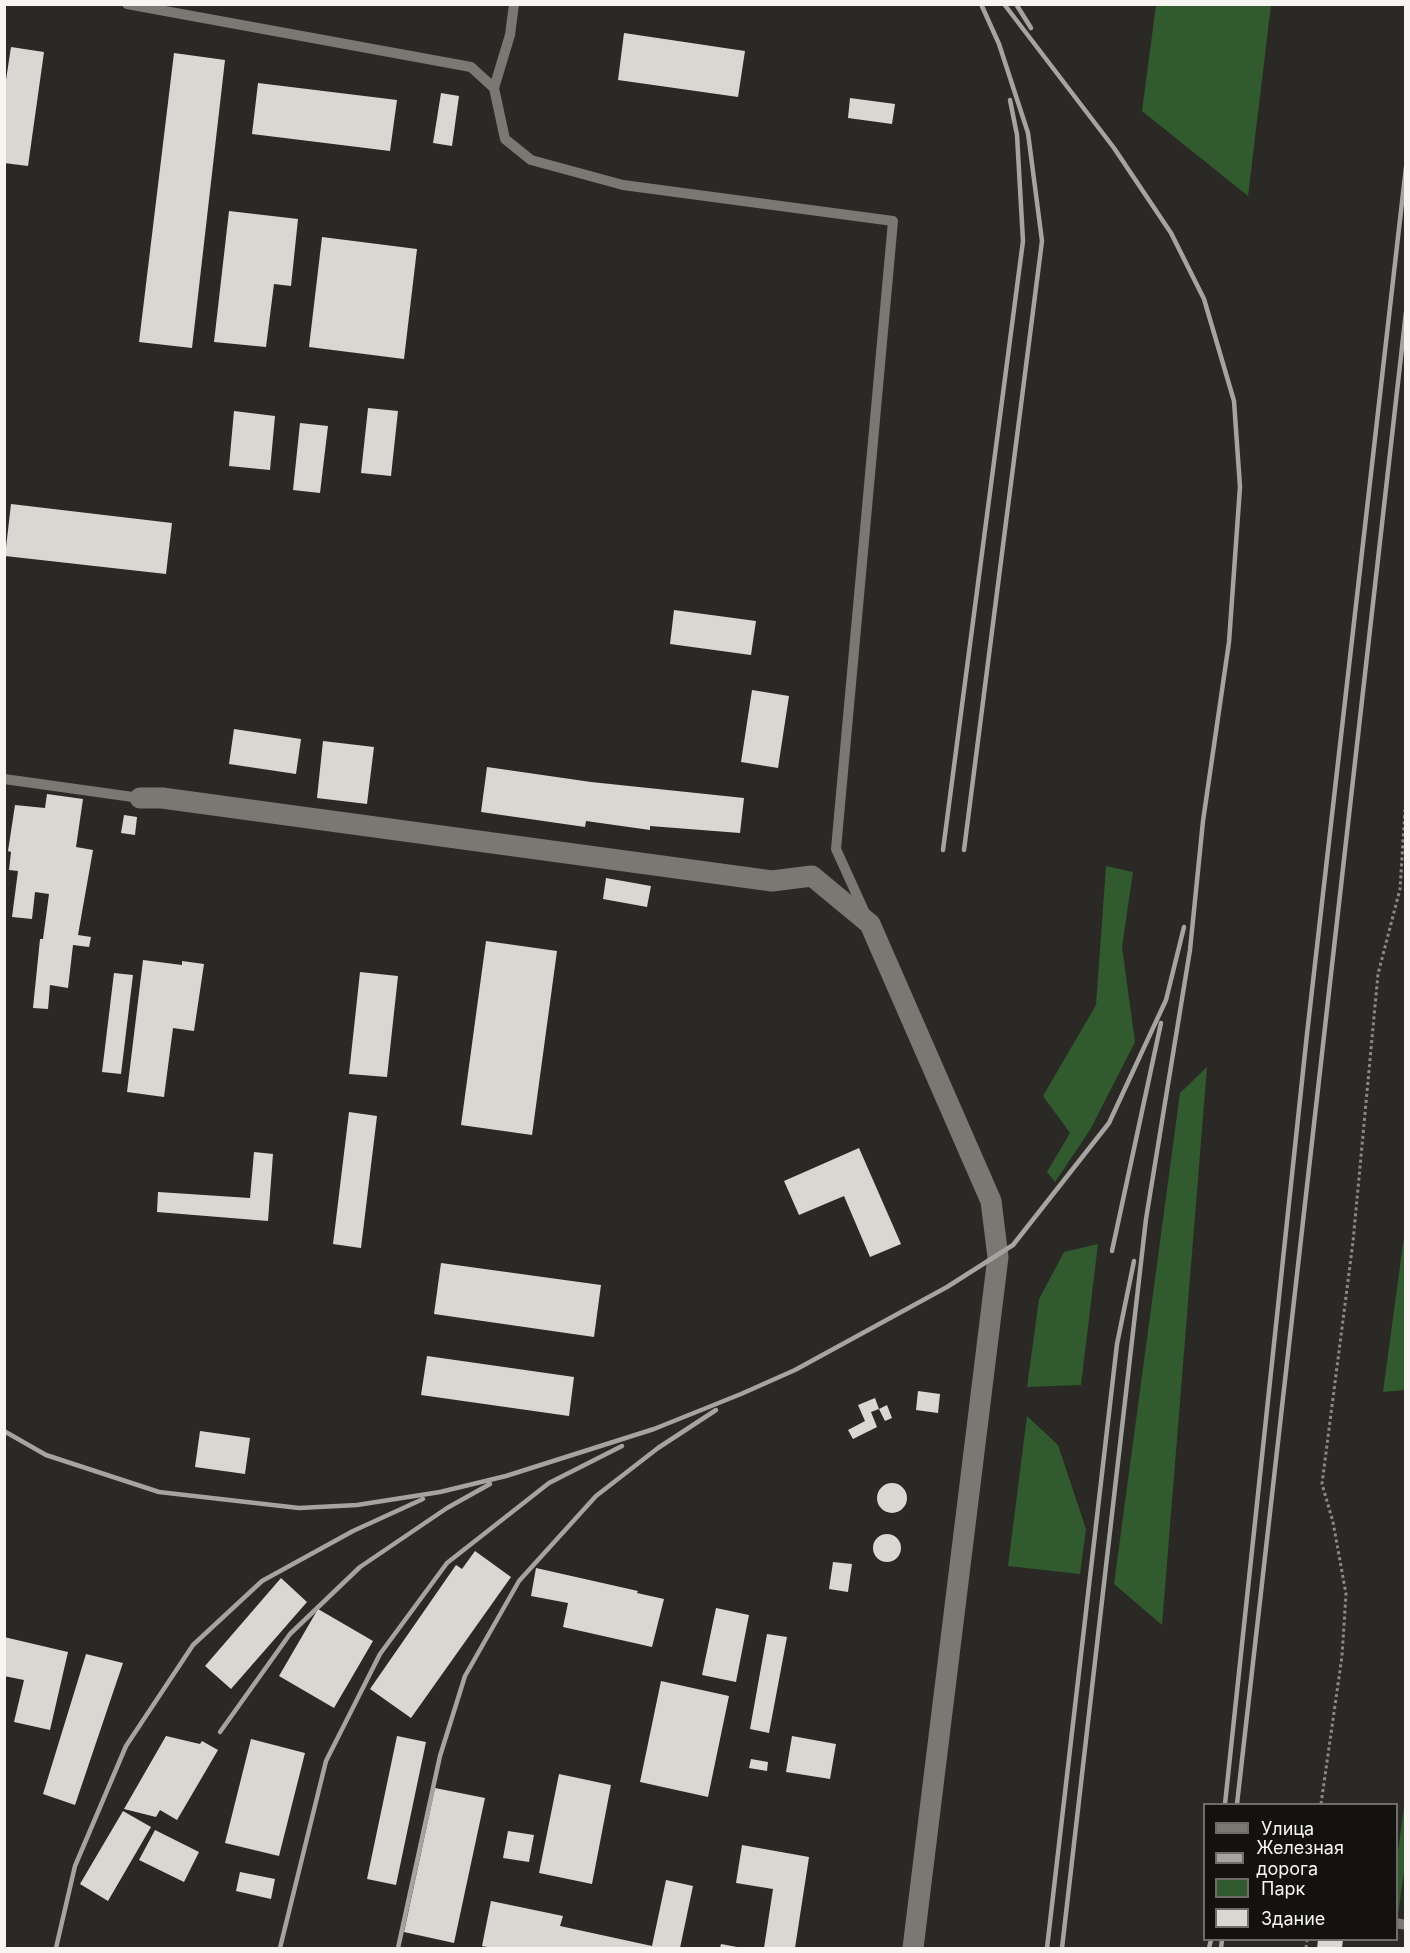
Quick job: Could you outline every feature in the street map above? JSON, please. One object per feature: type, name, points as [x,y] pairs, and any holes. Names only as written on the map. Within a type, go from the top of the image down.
[{"type":"street","points":[[140,798],[162,798],[772,881],[812,876],[870,924],[991,1201],[998,1257],[913,1948]]},
{"type":"lane","points":[[127,4],[471,68],[494,88]]},
{"type":"lane","points":[[514,4],[510,35],[494,88],[505,139],[531,160],[623,185],[892,221],[836,849],[870,924]]},
{"type":"lane","points":[[4,779],[140,798]]},
{"type":"path","points":[[1321,1803],[1342,1656],[1346,1594],[1333,1522],[1322,1484],[1353,1242],[1378,974],[1400,889],[1406,795]]},
{"type":"green space","points":[[1156,5],[1271,5],[1248,196],[1142,111]]},
{"type":"green space","points":[[1106,866],[1133,872],[1122,947],[1135,1042],[1090,1130],[1055,1182],[1047,1172],[1070,1133],[1043,1096],[1096,1005]]},
{"type":"green space","points":[[1207,1067],[1162,1625],[1114,1584],[1180,1093]]},
{"type":"green space","points":[[1405,1229],[1405,1390],[1383,1392]]},
{"type":"green space","points":[[1098,1244],[1081,1385],[1027,1387],[1039,1299],[1064,1252]]},
{"type":"green space","points":[[1027,1416],[1058,1445],[1086,1529],[1080,1574],[1008,1566]]},
{"type":"green space","points":[[1405,1799],[1405,1864],[1398,1915],[1398,1852]]},
{"type":"building","points":[[624,33],[745,51],[738,97],[618,80]]},
{"type":"building","points":[[11,47],[44,52],[28,166],[4,163],[4,93]]},
{"type":"building","points":[[174,53],[225,60],[192,348],[139,342]]},
{"type":"building","points":[[258,83],[397,100],[390,151],[252,134]]},
{"type":"building","points":[[441,93],[459,96],[452,146],[433,143]]},
{"type":"building","points":[[850,98],[895,104],[892,124],[848,118]]},
{"type":"building","points":[[229,211],[298,219],[291,286],[274,284],[266,347],[214,342]]},
{"type":"building","points":[[322,237],[417,249],[404,359],[309,347]]},
{"type":"building","points":[[368,408],[398,411],[391,476],[361,473]]},
{"type":"building","points":[[234,411],[275,416],[270,470],[229,466]]},
{"type":"building","points":[[300,423],[328,426],[320,493],[293,490]]},
{"type":"building","points":[[11,504],[172,523],[166,574],[5,556]]},
{"type":"building","points":[[674,610],[756,621],[751,655],[670,644]]},
{"type":"building","points":[[752,690],[789,696],[778,768],[741,762]]},
{"type":"building","points":[[234,729],[301,739],[296,774],[229,764]]},
{"type":"building","points":[[323,741],[374,747],[367,804],[317,798]]},
{"type":"building","points":[[487,767],[591,782],[744,798],[740,833],[650,826],[650,830],[586,821],[585,827],[481,812]]},
{"type":"building","points":[[47,794],[83,799],[76,847],[93,850],[78,935],[91,937],[89,947],[73,945],[68,988],[50,985],[48,1009],[33,1008],[40,939],[43,939],[49,894],[35,892],[32,919],[12,917],[18,871],[9,870],[11,852],[8,851],[15,805],[45,808]]},
{"type":"building","points":[[124,815],[137,817],[135,835],[121,833]]},
{"type":"building","points":[[606,878],[651,886],[647,907],[603,899]]},
{"type":"building","points":[[486,941],[557,951],[532,1135],[461,1125]]},
{"type":"building","points":[[143,960],[182,965],[182,961],[204,964],[194,1031],[173,1028],[164,1097],[127,1092]]},
{"type":"building","points":[[360,972],[398,976],[387,1077],[349,1074]]},
{"type":"building","points":[[114,973],[133,975],[121,1074],[102,1072]]},
{"type":"building","points":[[349,1112],[377,1116],[361,1248],[333,1244]]},
{"type":"building","points":[[859,1148],[901,1244],[870,1257],[844,1196],[799,1215],[784,1181]]},
{"type":"building","points":[[254,1152],[273,1154],[268,1221],[157,1212],[158,1192],[250,1198]]},
{"type":"building","points":[[441,1263],[601,1285],[594,1337],[434,1314]]},
{"type":"building","points":[[427,1356],[574,1377],[569,1416],[421,1395]]},
{"type":"building","points":[[918,1391],[940,1394],[938,1413],[916,1410]]},
{"type":"building","points":[[875,1398],[879,1409],[871,1412],[877,1427],[853,1439],[848,1430],[865,1421],[858,1405]]},
{"type":"building","points":[[887,1405],[892,1418],[885,1421],[879,1409]]},
{"type":"building","points":[[200,1431],[250,1438],[245,1474],[195,1467]]},
{"type":"building","points":[[892,1483],[902,1488],[907,1498],[902,1508],[892,1513],[882,1508],[877,1498],[882,1488]]},
{"type":"building","points":[[887,1534],[897,1538],[901,1548],[897,1558],[887,1562],[877,1558],[873,1548],[877,1538]]},
{"type":"building","points":[[475,1551],[511,1577],[411,1718],[370,1689],[456,1565],[462,1569]]},
{"type":"building","points":[[833,1562],[852,1564],[848,1592],[829,1589]]},
{"type":"building","points":[[536,1568],[664,1599],[652,1647],[563,1627],[568,1603],[531,1596]]},
{"type":"building","points":[[281,1578],[307,1602],[231,1689],[205,1666]]},
{"type":"building","points":[[716,1608],[749,1615],[736,1682],[702,1675]]},
{"type":"building","points":[[318,1609],[373,1641],[334,1708],[279,1676]]},
{"type":"building","points":[[767,1634],[787,1637],[769,1733],[750,1729]]},
{"type":"building","points":[[4,1637],[68,1652],[50,1730],[14,1722],[24,1680],[4,1676]]},
{"type":"building","points":[[86,1654],[123,1663],[75,1805],[43,1794]]},
{"type":"building","points":[[661,1681],[729,1696],[708,1797],[640,1782]]},
{"type":"building","points":[[166,1736],[200,1744],[202,1741],[218,1750],[177,1820],[160,1810],[156,1817],[124,1809]]},
{"type":"building","points":[[397,1736],[426,1742],[396,1885],[367,1879]]},
{"type":"building","points":[[792,1736],[836,1744],[830,1779],[786,1772]]},
{"type":"building","points":[[251,1739],[305,1753],[279,1856],[225,1843]]},
{"type":"building","points":[[751,1759],[768,1762],[767,1771],[749,1768]]},
{"type":"building","points":[[559,1774],[611,1785],[592,1884],[539,1873]]},
{"type":"building","points":[[435,1788],[485,1798],[454,1943],[404,1932]]},
{"type":"building","points":[[123,1811],[151,1827],[108,1901],[80,1884]]},
{"type":"building","points":[[155,1830],[199,1852],[184,1882],[139,1860]]},
{"type":"building","points":[[508,1831],[534,1835],[529,1862],[503,1858]]},
{"type":"building","points":[[742,1845],[809,1857],[795,1948],[764,1948],[773,1889],[736,1883]]},
{"type":"building","points":[[240,1872],[275,1879],[271,1899],[236,1891]]},
{"type":"building","points":[[666,1880],[693,1886],[680,1948],[492,1948],[482,1946],[491,1901],[563,1916],[560,1926],[652,1946]]},
{"type":"building","points":[[1318,1941],[1343,1941],[1342,1948],[1317,1948]]},
{"type":"building","points":[[721,1944],[737,1947],[737,1948],[720,1948]]},
{"type":"railway","points":[[964,850],[1042,241],[1028,133],[999,44],[981,4]]},
{"type":"railway","points":[[1004,4],[1114,148],[1171,233],[1204,299],[1234,401],[1240,487],[1229,642],[1203,821],[1190,950],[1146,1219],[1062,1948]]},
{"type":"railway","points":[[1016,4],[1031,28]]},
{"type":"railway","points":[[943,850],[1023,241],[1017,135],[1010,100]]},
{"type":"railway","points":[[1225,1803],[1307,1034],[1406,167]]},
{"type":"railway","points":[[1237,1803],[1406,312]]},
{"type":"railway","points":[[4,1431],[46,1455],[159,1492],[299,1508],[357,1505],[440,1492],[506,1476],[654,1429],[741,1394],[795,1370],[947,1287],[1013,1245],[1109,1123],[1166,1000],[1184,927]]},
{"type":"railway","points":[[1112,1251],[1161,1023]]},
{"type":"railway","points":[[1047,1948],[1117,1344],[1134,1261]]},
{"type":"railway","points":[[398,1948],[440,1756],[465,1676],[519,1581],[596,1496],[658,1448],[716,1410]]},
{"type":"railway","points":[[280,1948],[326,1761],[380,1654],[447,1563],[549,1483],[622,1446]]},
{"type":"railway","points":[[220,1732],[290,1634],[360,1567],[447,1508],[490,1484]]},
{"type":"railway","points":[[56,1948],[75,1866],[126,1746],[193,1645],[262,1581],[353,1531],[423,1499]]},
{"type":"railway","points":[[1209,1948],[1211,1941]]},
{"type":"railway","points":[[1221,1948],[1222,1941]]}]
